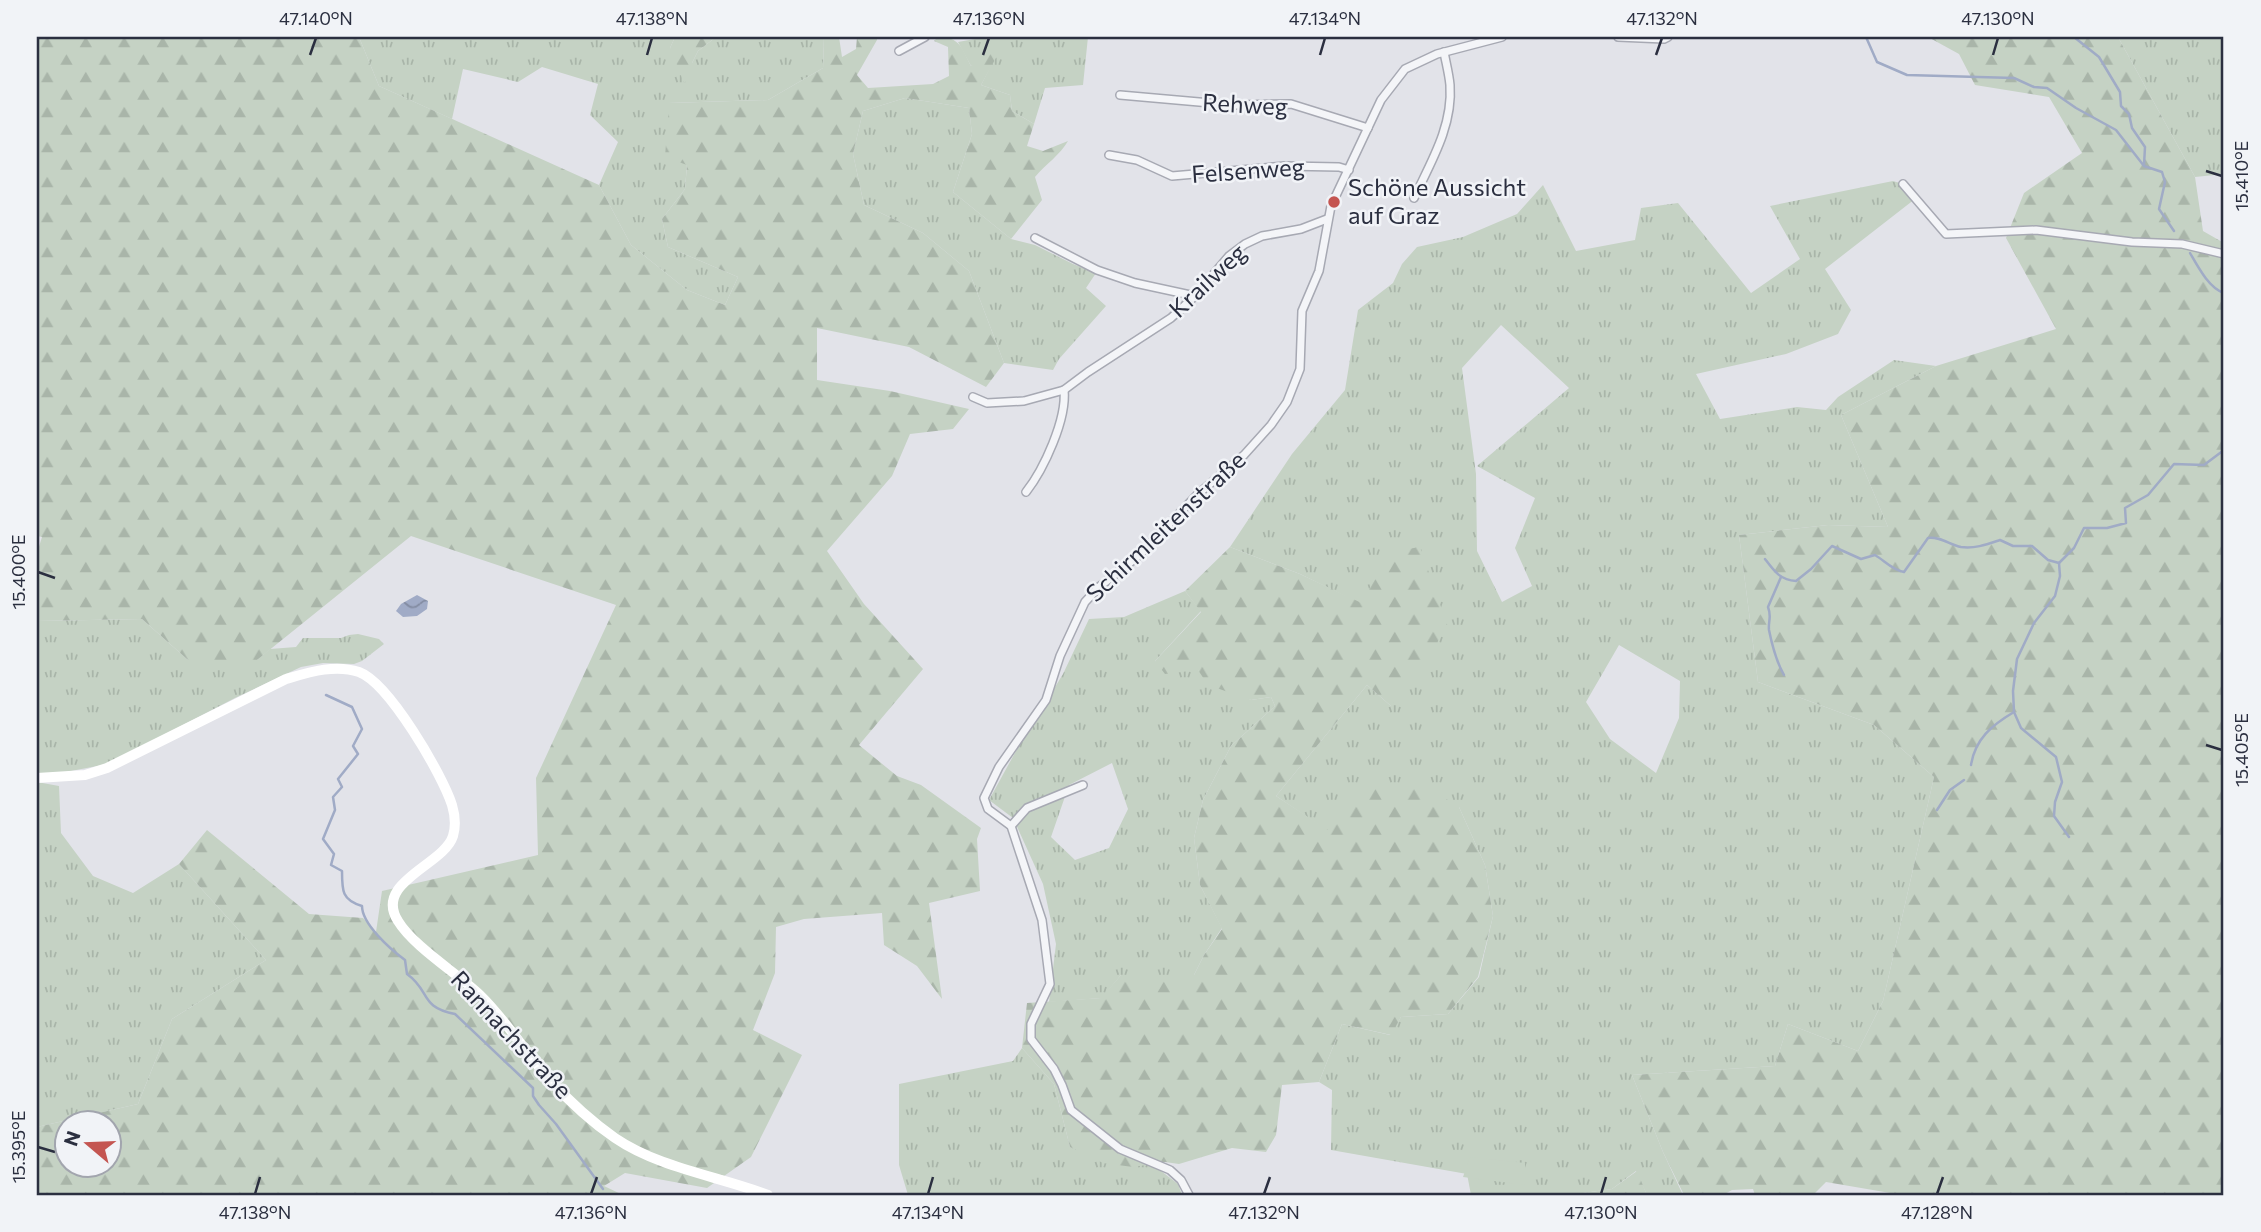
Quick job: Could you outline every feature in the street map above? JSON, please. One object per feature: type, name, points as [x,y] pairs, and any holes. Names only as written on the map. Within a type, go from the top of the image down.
[{"type":"street","points":[[899,51],[925,37]]},
{"type":"street","name":"Schirmleitenstraße","points":[[1189,1195],[1181,1180],[1170,1170],[1120,1149],[1071,1110],[1054,1069],[1031,1039],[1031,1024],[1050,984],[1051,975],[1041,912],[1011,826],[988,809],[984,798],[999,767],[1046,700],[1060,656],[1085,602],[1099,587],[1138,557],[1198,494],[1244,455],[1287,402],[1300,369],[1302,311],[1319,271],[1327,219],[1381,100],[1405,69],[1444,52],[1502,37]]},
{"type":"street","points":[[1618,37],[1668,37]]},
{"type":"street","points":[[1414,198],[1444,135],[1448,120],[1450,86],[1444,52]]},
{"type":"street","name":"Rehweg","points":[[1120,95],[1233,105],[1291,104],[1368,128]]},
{"type":"street","name":"Felsenweg","points":[[1109,155],[1138,160],[1172,176],[1285,166],[1339,167],[1349,170]]},
{"type":"street","points":[[1903,184],[1946,234],[2036,230],[2132,242],[2182,244],[2224,254]]},
{"type":"street","name":"Krailweg","points":[[972,397],[987,402],[1024,401],[1064,390],[1171,318],[1195,296],[1229,256],[1245,244],[1262,236],[1301,229],[1327,219]]},
{"type":"street","points":[[1035,238],[1097,270],[1135,283],[1195,296]]},
{"type":"street","points":[[1026,492],[1039,472],[1056,433],[1065,401],[1064,390]]},
{"type":"street","name":"Rannachstraße","points":[[37,778],[85,775],[107,768],[286,679],[314,671],[342,668],[361,673],[385,692],[410,727],[452,804],[455,823],[453,838],[444,850],[402,883],[395,893],[396,919],[409,935],[482,997],[550,1080],[582,1112],[615,1138],[641,1153],[768,1195]]},
{"type":"street","points":[[1011,826],[1027,808],[1083,785]]},
{"type":"green space","points":[[37,37],[359,37],[379,86],[599,185],[631,245],[687,290],[725,305],[738,277],[668,247],[662,219],[685,189],[687,165],[665,157],[669,103],[768,100],[823,68],[824,37],[839,37],[842,57],[856,49],[857,37],[877,37],[857,75],[868,88],[933,84],[949,76],[948,47],[934,41],[938,37],[956,41],[971,66],[989,53],[997,56],[981,85],[1010,95],[1012,111],[1034,124],[1027,146],[1043,151],[1068,141],[1035,177],[1042,200],[1011,239],[953,192],[972,134],[969,108],[905,98],[863,111],[853,154],[864,205],[923,233],[969,271],[1004,363],[986,387],[909,347],[817,328],[817,380],[890,391],[969,409],[953,429],[910,434],[892,476],[827,551],[864,604],[923,669],[859,745],[897,776],[921,785],[981,828],[977,839],[980,891],[929,903],[942,999],[917,966],[884,945],[882,913],[804,919],[776,927],[775,973],[753,1030],[802,1055],[751,1157],[707,1188],[625,1173],[604,1186],[623,1195],[37,1195],[37,1127],[52,1124],[52,1180],[122,1180],[122,1110],[112,1110],[138,1104],[172,1019],[266,960],[179,864],[207,830],[309,914],[363,918],[376,932],[382,891],[538,855],[536,778],[616,605],[411,536],[257,660],[188,660],[142,619],[37,621],[37,553],[42,537],[37,536]]},
{"type":"green space","points":[[359,37],[675,37],[670,48],[692,63],[698,51],[716,37],[824,37],[823,68],[768,100],[669,103],[687,164],[685,189],[662,219],[668,247],[738,277],[725,305],[687,290],[631,245],[599,185],[618,142],[590,115],[598,84],[542,67],[518,82],[463,69],[452,119],[379,86]]},
{"type":"green space","points":[[675,37],[716,37],[698,51],[692,63],[695,74],[684,83],[670,48]]},
{"type":"green space","points":[[986,37],[1088,37],[1083,85],[1045,88],[1034,124],[1012,111],[1010,95],[981,85],[996,56],[971,66],[958,42]]},
{"type":"green space","points":[[1928,37],[2118,37],[2195,177],[2203,231],[2224,243],[2224,1195],[1902,1195],[1826,1182],[1813,1195],[1755,1195],[1753,1189],[1732,1190],[1723,1195],[1684,1195],[1663,1152],[1632,1075],[1775,1066],[1788,1024],[1858,1051],[1883,1001],[1934,777],[1874,725],[1758,682],[1739,535],[1828,525],[1888,527],[1841,415],[1936,366],[2056,329],[2006,238],[2024,193],[2082,153],[2049,97],[1975,85],[1959,54]]},
{"type":"green space","points":[[2118,37],[2224,37],[2224,174],[2195,177]]},
{"type":"green space","points":[[905,98],[969,108],[972,134],[953,192],[1011,239],[1035,245],[1096,273],[1086,288],[1106,306],[1059,359],[1053,370],[1004,363],[969,271],[923,233],[864,205],[853,154],[863,111]]},
{"type":"green space","points":[[1893,181],[1903,184],[1915,199],[1825,269],[1851,310],[1838,334],[1786,354],[1696,374],[1720,419],[1797,407],[1826,410],[1838,397],[1894,360],[1936,366],[1841,415],[1888,527],[1828,525],[1739,535],[1758,682],[1874,725],[1934,777],[1883,1001],[1858,1051],[1788,1024],[1775,1066],[1632,1075],[1682,1193],[1647,1195],[1636,1171],[1612,1189],[1569,1195],[1471,1195],[1467,1174],[1331,1150],[1332,1090],[1319,1082],[1342,1024],[1390,1035],[1401,1017],[1448,1014],[1479,977],[1493,916],[1485,865],[1459,807],[1328,831],[1276,796],[1367,685],[1391,706],[1370,608],[1300,574],[1230,547],[1292,454],[1345,390],[1358,310],[1393,283],[1402,264],[1417,247],[1463,237],[1517,214],[1543,185],[1576,251],[1635,240],[1641,208],[1678,203],[1751,293],[1800,259],[1770,206]],"holes":[[[1501,325],[1569,388],[1477,466],[1535,498],[1515,548],[1532,586],[1502,602],[1477,551],[1476,474],[1462,368]],[[1619,645],[1680,681],[1679,718],[1656,773],[1610,739],[1586,702]]]},
{"type":"green space","points":[[1230,547],[1300,574],[1370,607],[1368,591],[1390,552],[1420,547],[1448,627],[1391,706],[1367,685],[1276,796],[1328,830],[1359,783],[1427,787],[1459,807],[1485,865],[1493,916],[1478,977],[1448,1014],[1401,1017],[1391,1035],[1342,1024],[1319,1082],[1282,1085],[1276,1135],[1266,1152],[1232,1148],[1179,1164],[1165,1162],[1133,1167],[1103,1163],[1070,1147],[1054,1084],[1022,1048],[1027,1003],[1101,998],[1121,975],[1194,975],[1222,929],[1200,885],[1194,838],[1203,800],[1231,746],[1275,706],[1271,697],[1251,700],[1208,685],[1198,670],[1165,674],[1155,661],[1201,612],[1185,591]]},
{"type":"green space","points":[[1185,591],[1201,611],[1155,661],[1198,670],[1251,700],[1271,697],[1275,706],[1231,746],[1203,800],[1194,838],[1200,885],[1222,928],[1194,975],[1121,975],[1102,998],[1049,1002],[1056,944],[1043,884],[1013,818],[989,800],[1063,674],[1089,619],[1124,617]],"holes":[[[1112,763],[1128,809],[1109,848],[1075,860],[1051,837],[1069,785]]]},
{"type":"green space","points":[[142,619],[188,660],[257,660],[270,649],[296,647],[303,638],[341,638],[358,634],[379,639],[384,644],[354,664],[323,663],[301,667],[108,764],[55,774],[37,773],[37,621]]},
{"type":"green space","points":[[37,782],[59,786],[61,833],[93,876],[133,893],[179,864],[266,960],[172,1019],[138,1104],[112,1110],[52,1110],[52,1124],[37,1127]]},
{"type":"green space","points":[[1022,1048],[1054,1084],[1070,1147],[1152,1164],[1178,1184],[1182,1195],[908,1195],[899,1165],[899,1084],[1013,1061]]},
{"type":"green space","points":[[1470,1157],[1525,1163],[1525,1185],[1463,1177]]},
{"type":"green space","points":[[1637,1171],[1647,1195],[1569,1195],[1612,1189]]},
{"type":"water","points":[[417,595],[428,601],[427,609],[417,616],[403,617],[396,611],[401,604]]},
{"type":"waterway","points":[[1866,37],[1877,62],[1907,75],[2014,78],[2034,87],[2047,88],[2116,130],[2144,166],[2162,172],[2165,182],[2159,209],[2174,231]]},
{"type":"waterway","points":[[2074,37],[2099,57],[2120,92],[2121,106],[2129,114],[2132,128],[2145,147],[2144,165]]},
{"type":"waterway","points":[[2190,253],[2209,282],[2224,293]]},
{"type":"waterway","points":[[1765,559],[1782,577],[1796,581],[1832,546],[1861,559],[1875,555],[1904,572],[1928,538],[1932,538],[1966,547],[2000,540],[2013,546],[2032,546],[2048,560],[2059,563],[2074,548],[2084,528],[2107,528],[2126,523],[2125,508],[2148,495],[2174,464],[2204,465],[2224,450]]},
{"type":"waterway","points":[[1971,765],[1981,740],[2014,712],[2013,691],[2017,659],[2034,623],[2055,596],[2060,576],[2059,563]]},
{"type":"waterway","points":[[1781,577],[1768,607],[1771,641],[1784,675]]},
{"type":"waterway","points":[[326,695],[352,707],[362,729],[353,746],[358,754],[338,779],[342,787],[333,797],[335,810],[323,839],[334,854],[331,865],[342,871],[344,894],[350,901],[362,906],[372,928],[405,960],[407,974],[420,986],[430,1003],[455,1014],[533,1088],[533,1096],[539,1105],[603,1189]]},
{"type":"waterway","points":[[2014,712],[2021,728],[2056,757],[2062,782],[2055,802],[2054,816],[2069,837]]},
{"type":"waterway","points":[[1937,810],[1950,790],[1964,780]]},
{"type":"place","name":"Schöne Aussicht auf Graz","points":[[1334,202]]}]
